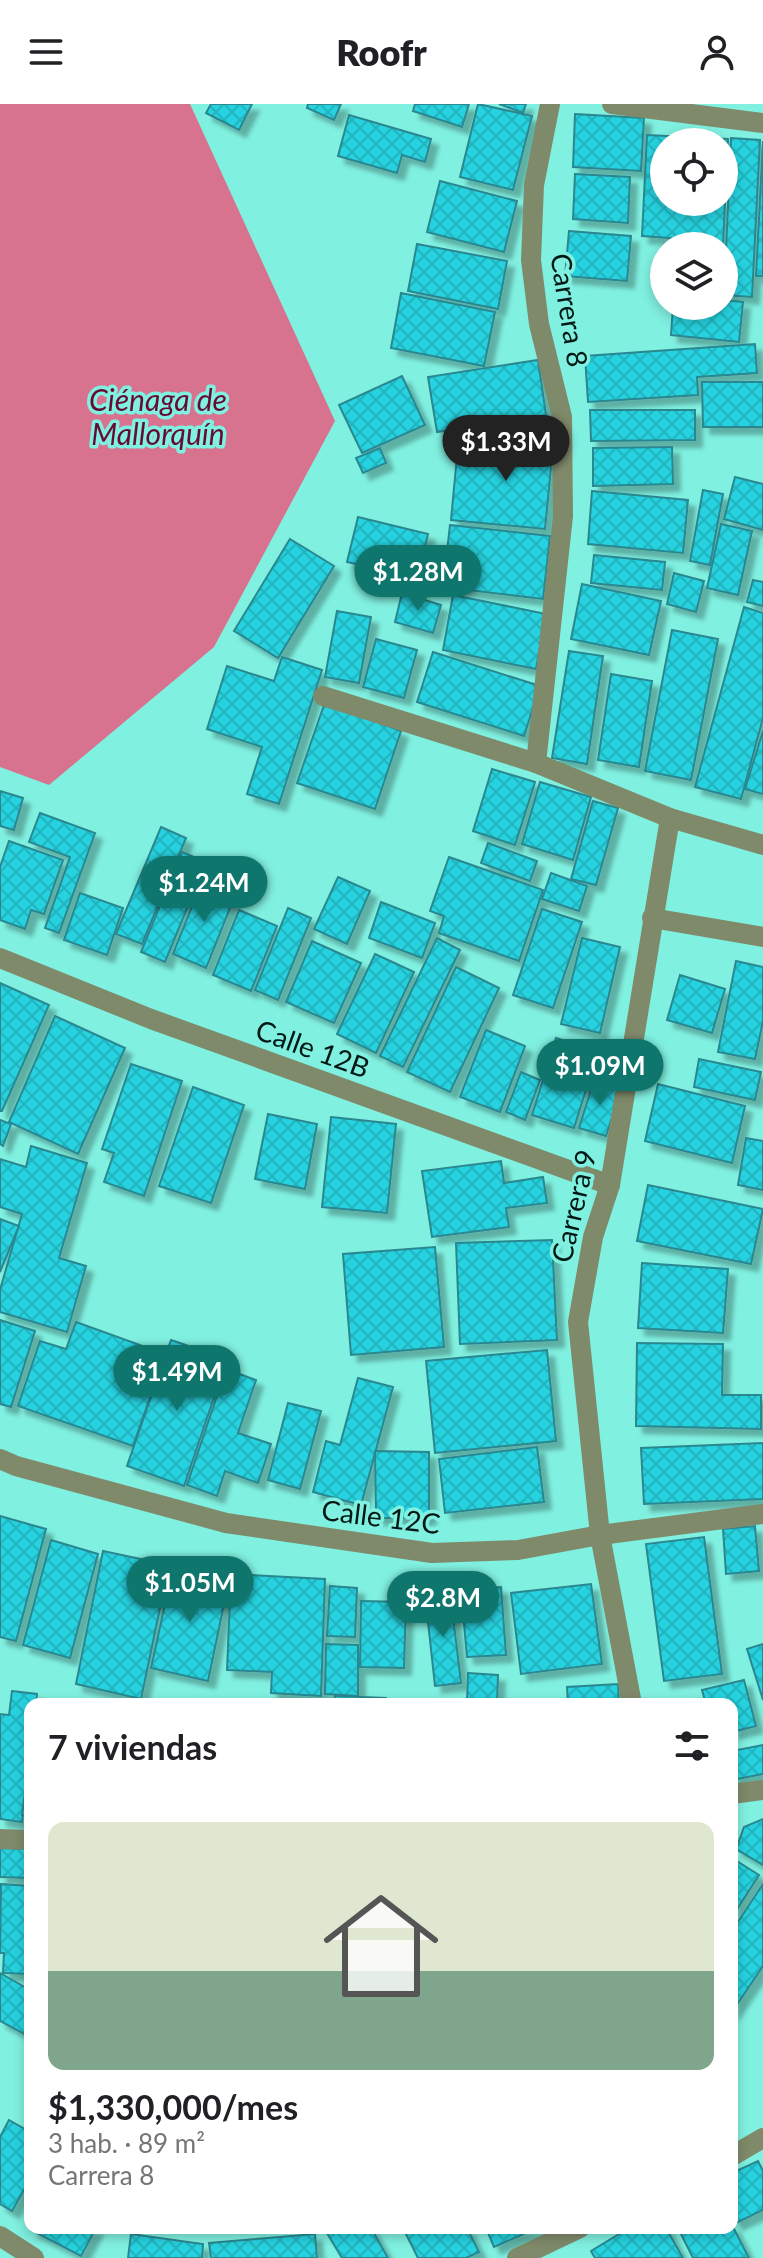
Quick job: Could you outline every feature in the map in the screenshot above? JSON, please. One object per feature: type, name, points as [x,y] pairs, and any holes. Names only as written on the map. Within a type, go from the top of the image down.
[{"type":"street","name":"Carrera 8","points":[[536,763],[563,516],[562,417],[539,324],[531,260],[534,185],[550,104]]},
{"type":"street","points":[[612,104],[763,123]]},
{"type":"street","points":[[323,696],[536,763],[670,818],[763,845]]},
{"type":"street","name":"Carrera 9","points":[[631,1698],[600,1535],[578,1322],[593,1237],[610,1185],[670,818]]},
{"type":"street","points":[[652,918],[763,937]]},
{"type":"street","name":"Calle 12B","points":[[0,958],[151,1019],[610,1185]]},
{"type":"street","name":"Calle 12C","points":[[0,1459],[31,1471],[226,1523],[432,1553],[518,1550],[600,1535],[763,1514]]},
{"type":"street","points":[[738,1793],[763,1790]]},
{"type":"street","points":[[0,1839],[24,1840]]},
{"type":"street","points":[[738,2153],[763,2138]]},
{"type":"street","points":[[517,2258],[567,2234]]},
{"type":"street","points":[[0,2236],[34,2258]]},
{"type":"water","name":"Ciénaga de Mallorquín","points":[[0,104],[190,104],[335,421],[214,647],[49,785],[0,767]]},
{"type":"building","points":[[211,104],[252,104],[239,130],[206,113]]},
{"type":"building","points":[[308,104],[341,104],[334,120],[307,108]]},
{"type":"building","points":[[415,104],[469,104],[462,127],[413,111]]},
{"type":"building","points":[[478,104],[532,116],[513,190],[460,177]]},
{"type":"building","points":[[499,104],[526,104],[523,113]]},
{"type":"building","points":[[575,114],[644,118],[641,171],[573,167]]},
{"type":"building","points":[[349,115],[431,139],[425,162],[402,155],[397,173],[338,156]]},
{"type":"building","points":[[647,135],[650,135],[650,216],[724,216],[724,232],[650,232],[650,237],[642,236]]},
{"type":"building","points":[[738,138],[760,140],[752,297],[738,296],[738,232],[727,232],[728,216],[738,216]]},
{"type":"building","points":[[763,141],[763,276],[756,276]]},
{"type":"building","points":[[575,174],[630,177],[628,223],[573,219]]},
{"type":"building","points":[[440,181],[517,201],[504,252],[427,232]]},
{"type":"building","points":[[569,231],[631,236],[627,281],[565,276]]},
{"type":"building","points":[[417,244],[507,261],[498,309],[408,291]]},
{"type":"building","points":[[401,293],[495,312],[484,366],[391,348]]},
{"type":"building","points":[[738,301],[743,302],[739,342],[671,335],[672,320],[738,320]]},
{"type":"building","points":[[755,344],[757,373],[697,377],[698,395],[588,402],[585,356]]},
{"type":"building","points":[[538,360],[546,415],[437,432],[428,377]]},
{"type":"building","points":[[402,376],[425,425],[362,453],[339,405]]},
{"type":"building","points":[[702,382],[763,382],[763,427],[703,427]]},
{"type":"building","points":[[590,410],[695,410],[695,440],[591,441]]},
{"type":"building","points":[[495,431],[554,437],[545,529],[451,520],[457,456],[493,460]]},
{"type":"building","points":[[672,447],[673,484],[593,486],[593,448]]},
{"type":"building","points":[[380,448],[386,463],[363,473],[356,458]]},
{"type":"building","points":[[735,477],[763,484],[763,530],[724,519]]},
{"type":"building","points":[[703,490],[723,494],[710,565],[690,561]]},
{"type":"building","points":[[592,491],[688,500],[683,553],[588,544]]},
{"type":"building","points":[[358,517],[428,534],[418,578],[347,562]]},
{"type":"building","points":[[721,524],[752,531],[738,595],[707,588]]},
{"type":"building","points":[[450,525],[550,536],[543,599],[443,587]]},
{"type":"building","points":[[290,539],[334,566],[278,658],[234,631]]},
{"type":"building","points":[[594,555],[665,562],[662,590],[591,583]]},
{"type":"building","points":[[674,573],[704,581],[696,612],[667,604]]},
{"type":"building","points":[[753,580],[763,582],[763,606],[747,602]]},
{"type":"building","points":[[582,584],[661,601],[649,655],[571,639]]},
{"type":"building","points":[[402,593],[441,605],[433,633],[395,622]]},
{"type":"building","points":[[453,595],[546,614],[536,669],[443,650]]},
{"type":"building","points":[[744,607],[763,613],[763,718],[741,799],[695,787]]},
{"type":"building","points":[[337,611],[371,617],[359,683],[325,677]]},
{"type":"building","points":[[672,630],[718,639],[691,780],[645,771]]},
{"type":"building","points":[[376,639],[417,650],[404,698],[363,687]]},
{"type":"building","points":[[569,651],[603,656],[587,764],[552,758]]},
{"type":"building","points":[[433,652],[540,686],[524,736],[417,702]]},
{"type":"building","points":[[282,657],[322,670],[279,804],[247,794],[262,747],[207,729],[227,666],[274,681]]},
{"type":"building","points":[[611,674],[652,681],[639,767],[598,760]]},
{"type":"building","points":[[325,702],[401,731],[375,809],[297,783]]},
{"type":"building","points":[[763,731],[763,794],[745,789]]},
{"type":"building","points":[[492,769],[535,782],[515,845],[473,831]]},
{"type":"building","points":[[540,782],[591,797],[573,860],[522,844]]},
{"type":"building","points":[[0,791],[23,798],[14,830],[0,826]]},
{"type":"building","points":[[593,801],[618,808],[596,885],[571,879]]},
{"type":"building","points":[[40,813],[95,833],[59,933],[45,928],[70,857],[29,842]]},
{"type":"building","points":[[161,827],[186,838],[142,944],[116,934]]},
{"type":"building","points":[[9,841],[63,860],[44,914],[31,910],[25,929],[0,920],[0,867]]},
{"type":"building","points":[[488,843],[537,861],[530,881],[481,863]]},
{"type":"building","points":[[182,852],[206,862],[165,962],[141,952]]},
{"type":"building","points":[[449,857],[543,890],[519,961],[439,933],[444,916],[430,911]]},
{"type":"building","points":[[551,873],[587,886],[579,911],[542,899]]},
{"type":"building","points":[[338,877],[370,891],[347,944],[314,929]]},
{"type":"building","points":[[203,879],[236,893],[206,968],[173,954]]},
{"type":"building","points":[[80,893],[123,908],[107,955],[64,940]]},
{"type":"building","points":[[381,902],[435,923],[422,958],[369,938]]},
{"type":"building","points":[[288,908],[311,918],[278,1000],[255,990]]},
{"type":"building","points":[[542,909],[582,922],[553,1008],[513,995]]},
{"type":"building","points":[[239,910],[277,926],[251,991],[213,975]]},
{"type":"building","points":[[437,938],[460,950],[403,1067],[380,1056]]},
{"type":"building","points":[[582,938],[620,947],[600,1033],[561,1024]]},
{"type":"building","points":[[312,941],[361,963],[334,1023],[286,1002]]},
{"type":"building","points":[[375,954],[414,972],[376,1053],[337,1034]]},
{"type":"building","points":[[736,961],[763,967],[763,1021],[755,1059],[718,1052]]},
{"type":"building","points":[[456,967],[499,988],[450,1092],[407,1072]]},
{"type":"building","points":[[680,975],[725,989],[712,1033],[667,1020]]},
{"type":"building","points":[[0,983],[49,1005],[2,1111],[0,1111]]},
{"type":"building","points":[[55,1016],[125,1048],[78,1154],[9,1122]]},
{"type":"building","points":[[486,1030],[525,1046],[500,1112],[460,1097]]},
{"type":"building","points":[[556,1038],[598,1051],[574,1128],[532,1115]]},
{"type":"building","points":[[699,1059],[761,1072],[755,1100],[694,1087]]},
{"type":"building","points":[[131,1064],[182,1081],[144,1196],[104,1182],[114,1153],[102,1149]]},
{"type":"building","points":[[521,1072],[540,1080],[525,1120],[506,1112]]},
{"type":"building","points":[[595,1077],[622,1086],[606,1136],[579,1128]]},
{"type":"building","points":[[658,1084],[745,1106],[732,1163],[645,1141]]},
{"type":"building","points":[[193,1087],[244,1105],[211,1203],[159,1186]]},
{"type":"building","points":[[268,1114],[317,1124],[305,1189],[255,1179]]},
{"type":"building","points":[[331,1117],[396,1124],[387,1213],[322,1207]]},
{"type":"building","points":[[0,1120],[11,1124],[3,1146],[0,1144]]},
{"type":"building","points":[[746,1138],[763,1141],[763,1190],[738,1185]]},
{"type":"building","points":[[31,1146],[87,1163],[59,1258],[86,1266],[67,1332],[0,1312],[0,1290],[22,1214],[0,1207],[0,1159],[26,1167]]},
{"type":"building","points":[[501,1161],[504,1183],[543,1177],[547,1203],[506,1208],[509,1227],[432,1237],[422,1171]]},
{"type":"building","points":[[648,1185],[763,1209],[751,1264],[637,1241]]},
{"type":"building","points":[[0,1219],[19,1226],[0,1272]]},
{"type":"building","points":[[552,1240],[557,1340],[460,1344],[456,1243]]},
{"type":"building","points":[[435,1247],[444,1347],[351,1355],[343,1254]]},
{"type":"building","points":[[642,1263],[728,1269],[723,1333],[638,1328]]},
{"type":"building","points":[[0,1320],[35,1331],[11,1407],[0,1404]]},
{"type":"building","points":[[76,1322],[165,1354],[133,1446],[18,1406],[40,1341],[66,1349]]},
{"type":"building","points":[[171,1340],[227,1359],[184,1486],[127,1466]]},
{"type":"building","points":[[637,1343],[723,1344],[722,1395],[761,1395],[761,1429],[636,1426]]},
{"type":"building","points":[[547,1350],[556,1441],[435,1453],[426,1361]]},
{"type":"building","points":[[226,1369],[256,1380],[238,1433],[271,1444],[258,1483],[225,1471],[217,1496],[187,1485]]},
{"type":"building","points":[[358,1378],[393,1387],[361,1505],[313,1492],[326,1441],[340,1445]]},
{"type":"building","points":[[288,1403],[321,1411],[300,1489],[268,1480]]},
{"type":"building","points":[[763,1443],[763,1499],[644,1504],[641,1448]]},
{"type":"building","points":[[537,1447],[544,1502],[445,1513],[439,1459]]},
{"type":"building","points":[[375,1451],[429,1452],[429,1518],[376,1518]]},
{"type":"building","points":[[0,1516],[46,1529],[16,1641],[0,1637]]},
{"type":"building","points":[[755,1526],[759,1571],[726,1574],[723,1529]]},
{"type":"building","points":[[704,1537],[722,1674],[664,1681],[646,1544]]},
{"type":"building","points":[[51,1540],[98,1554],[70,1658],[23,1645]]},
{"type":"building","points":[[103,1551],[169,1565],[141,1698],[76,1684]]},
{"type":"building","points":[[173,1568],[229,1580],[208,1681],[151,1668]]},
{"type":"building","points":[[231,1574],[325,1579],[321,1696],[271,1693],[272,1672],[227,1670]]},
{"type":"building","points":[[591,1584],[602,1664],[521,1674],[511,1593]]},
{"type":"building","points":[[330,1586],[357,1588],[355,1637],[327,1636]]},
{"type":"building","points":[[501,1587],[506,1655],[467,1657],[461,1590]]},
{"type":"building","points":[[450,1591],[461,1683],[435,1686],[425,1594]]},
{"type":"building","points":[[361,1601],[406,1602],[404,1668],[360,1667]]},
{"type":"building","points":[[326,1644],[358,1645],[358,1696],[325,1694]]},
{"type":"building","points":[[763,1644],[763,1700],[747,1649]]},
{"type":"building","points":[[468,1673],[498,1675],[497,1698],[467,1698]]},
{"type":"building","points":[[744,1680],[756,1726],[738,1730],[738,1698],[704,1698],[702,1690]]},
{"type":"building","points":[[618,1684],[619,1698],[568,1698],[567,1687]]},
{"type":"building","points":[[12,1691],[37,1694],[37,1698],[24,1698],[22,1822],[0,1819],[0,1714],[9,1715]]},
{"type":"building","points":[[335,1696],[386,1698],[335,1698]]},
{"type":"building","points":[[763,1745],[763,1774],[738,1779],[738,1750]]},
{"type":"building","points":[[763,1819],[763,1865],[738,1850],[744,1827]]},
{"type":"building","points":[[0,1848],[24,1849],[24,1878],[0,1877]]},
{"type":"building","points":[[738,1862],[759,1875],[738,1908]]},
{"type":"building","points":[[1,1884],[24,1886],[24,1974],[3,1973],[4,1953],[0,1953]]},
{"type":"building","points":[[763,1884],[763,1966],[738,2003],[738,1922]]},
{"type":"building","points":[[0,1973],[24,1987],[24,2034],[0,2021]]},
{"type":"building","points":[[9,2120],[24,2129],[24,2190],[12,2211],[0,2204],[0,2137]]},
{"type":"building","points":[[758,2161],[763,2171],[763,2210],[738,2222],[738,2170]]},
{"type":"building","points":[[39,2234],[93,2234],[81,2256]]},
{"type":"building","points":[[131,2234],[203,2244],[202,2258],[128,2258]]},
{"type":"building","points":[[315,2234],[317,2258],[211,2258],[209,2243]]},
{"type":"building","points":[[328,2234],[374,2234],[388,2258],[342,2258]]},
{"type":"building","points":[[406,2234],[470,2234],[479,2252],[466,2258],[418,2258]]},
{"type":"building","points":[[489,2234],[523,2234],[494,2247]]},
{"type":"building","points":[[619,2234],[669,2234],[683,2258],[595,2258],[591,2251]]},
{"type":"building","points":[[681,2234],[737,2234],[749,2258],[693,2258]]}]
